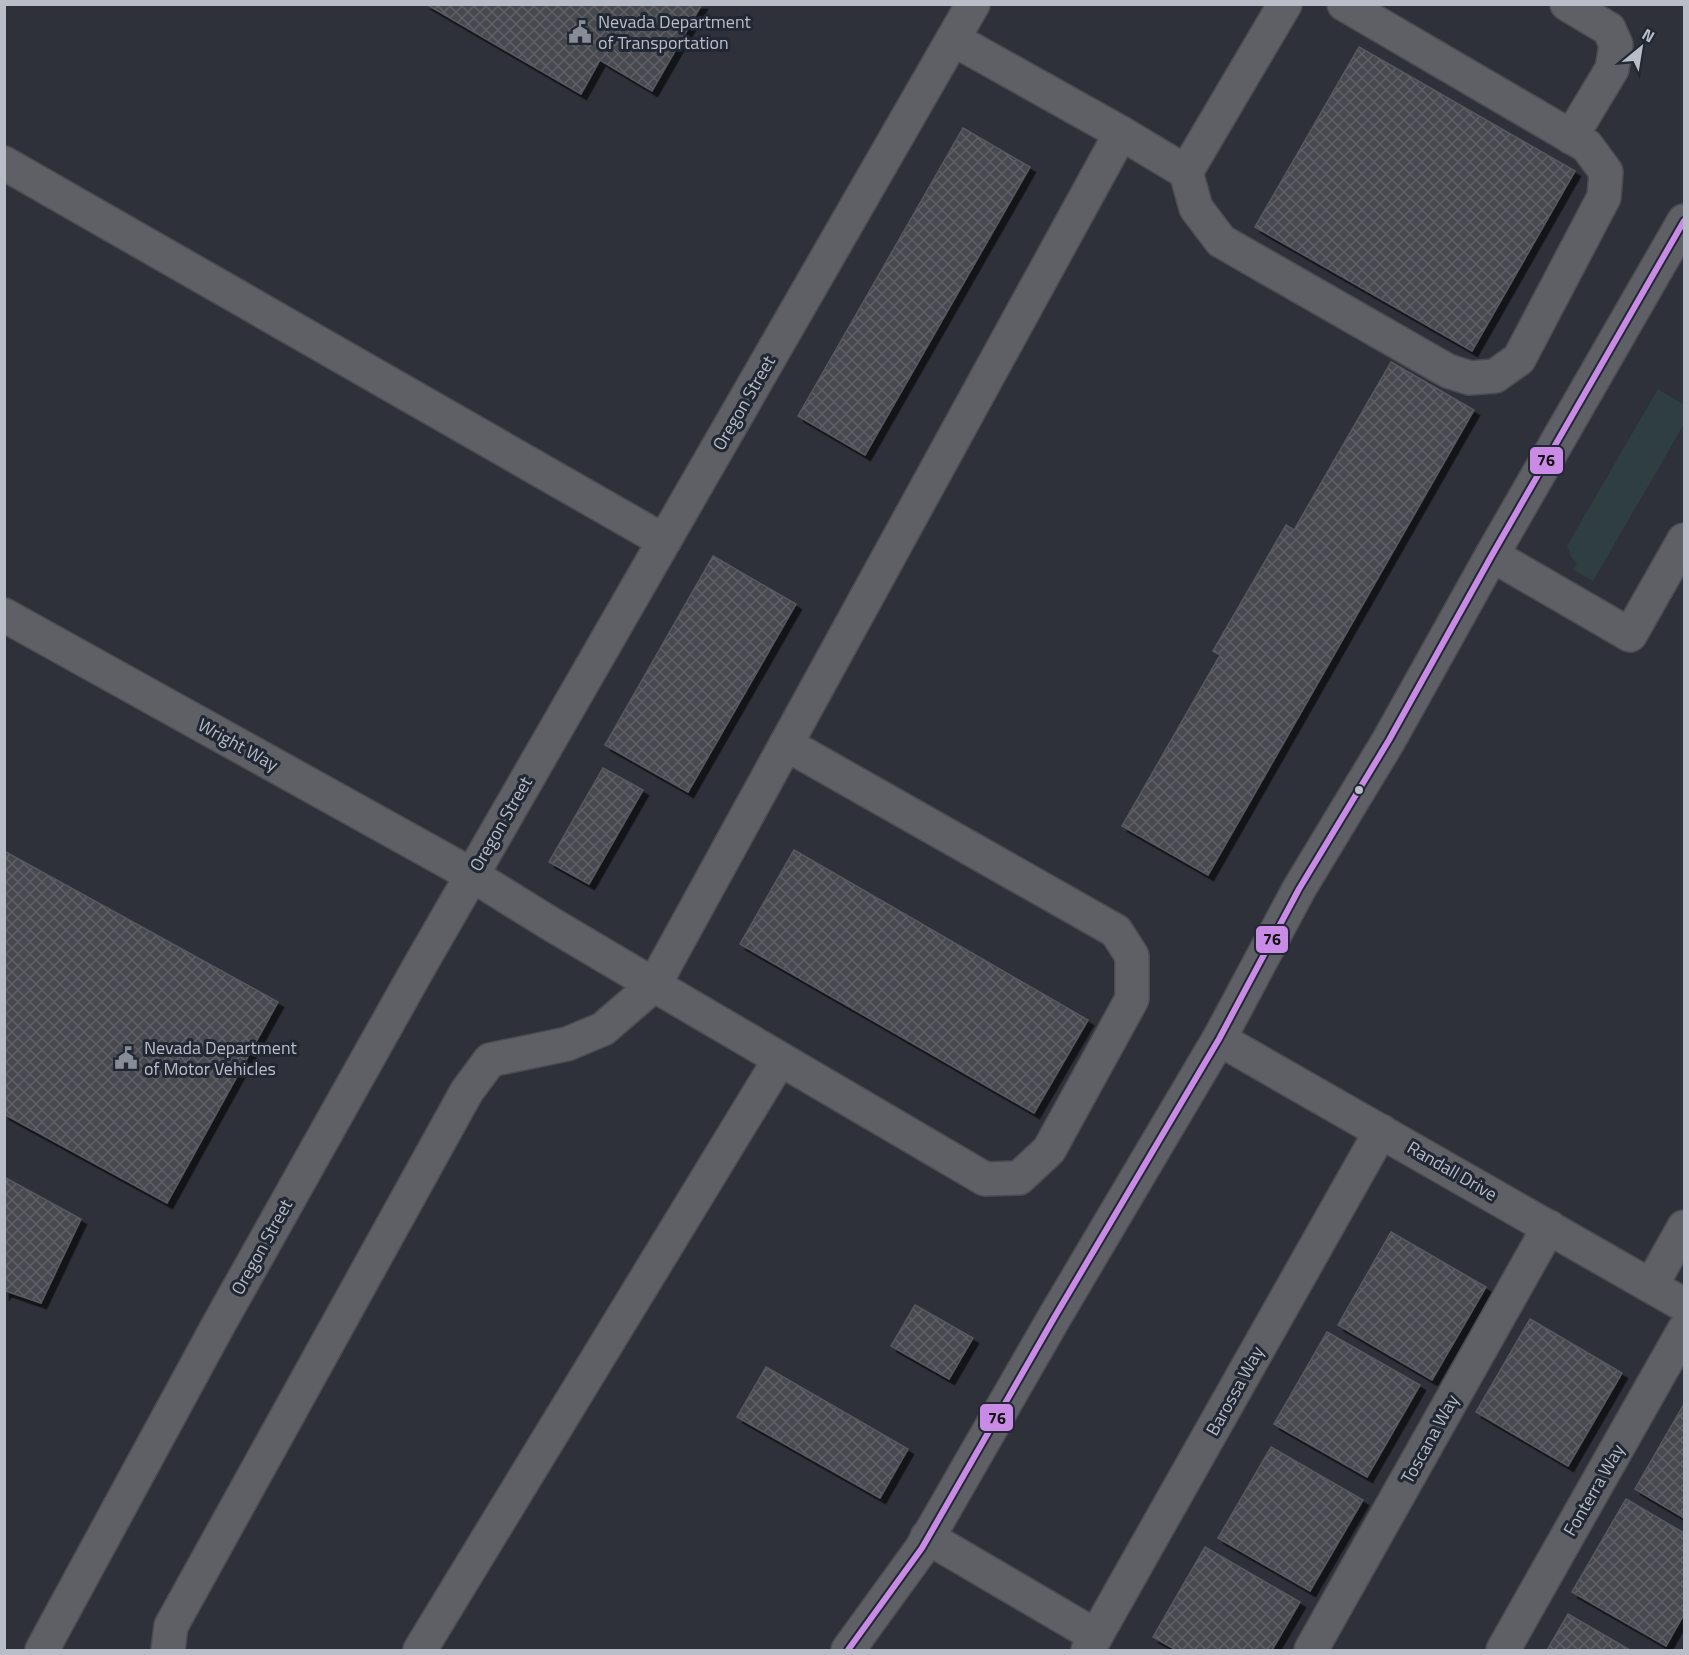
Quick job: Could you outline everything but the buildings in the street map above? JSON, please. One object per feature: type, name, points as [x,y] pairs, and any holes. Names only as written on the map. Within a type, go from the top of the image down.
[{"type":"street","name":"Oregon Street","points":[[42,1650],[220,1322],[472,875],[973,4]]},
{"type":"street","points":[[1186,172],[1285,4]]},
{"type":"street","points":[[953,39],[1186,172],[1196,208],[1221,241],[1448,371],[1470,378],[1495,376],[1519,359],[1604,196],[1606,172],[1587,146],[1344,4]]},
{"type":"street","points":[[1567,4],[1609,29],[1616,45],[1612,69],[1571,137]]},
{"type":"street","points":[[168,1650],[171,1626],[467,1091],[490,1060],[567,1044],[603,1029],[654,985],[1121,133]]},
{"type":"street","points":[[4,163],[664,541]]},
{"type":"street","points":[[848,1650],[922,1548],[1054,1318],[1219,1039],[1299,889],[1389,740],[1492,555],[1684,221]]},
{"type":"street","points":[[1492,555],[1630,635],[1684,540]]},
{"type":"street","name":"Wright Way","points":[[4,615],[472,875],[551,924],[985,1179],[1019,1178],[1049,1150],[1132,999],[1132,956],[1116,932],[786,744]]},
{"type":"street","name":"Randall Drive","points":[[1219,1039],[1684,1305]]},
{"type":"street","points":[[420,1650],[780,1059]]},
{"type":"street","name":"Barossa Way","points":[[1092,1643],[1381,1131]]},
{"type":"street","name":"Toscana Way","points":[[1311,1650],[1550,1227]]},
{"type":"street","points":[[1651,1286],[1684,1227]]},
{"type":"street","name":"Fonterra Way","points":[[1503,1650],[1684,1330]]},
{"type":"street","points":[[927,1537],[1092,1643]]},
{"type":"shaded area","points":[[1658,389],[1684,405],[1684,424],[1593,581],[1573,570],[1577,563],[1571,557],[1567,546]]},
{"type":"transit line","name":"76","points":[[848,1650],[922,1548],[1054,1318],[1219,1039],[1299,889],[1389,740],[1492,555],[1684,221]]},
{"type":"place","name":"Nevada Department of Transportation","points":[[580,32]]},
{"type":"place","name":"Nevada Department of Motor Vehicles","points":[[126,1058]]}]
